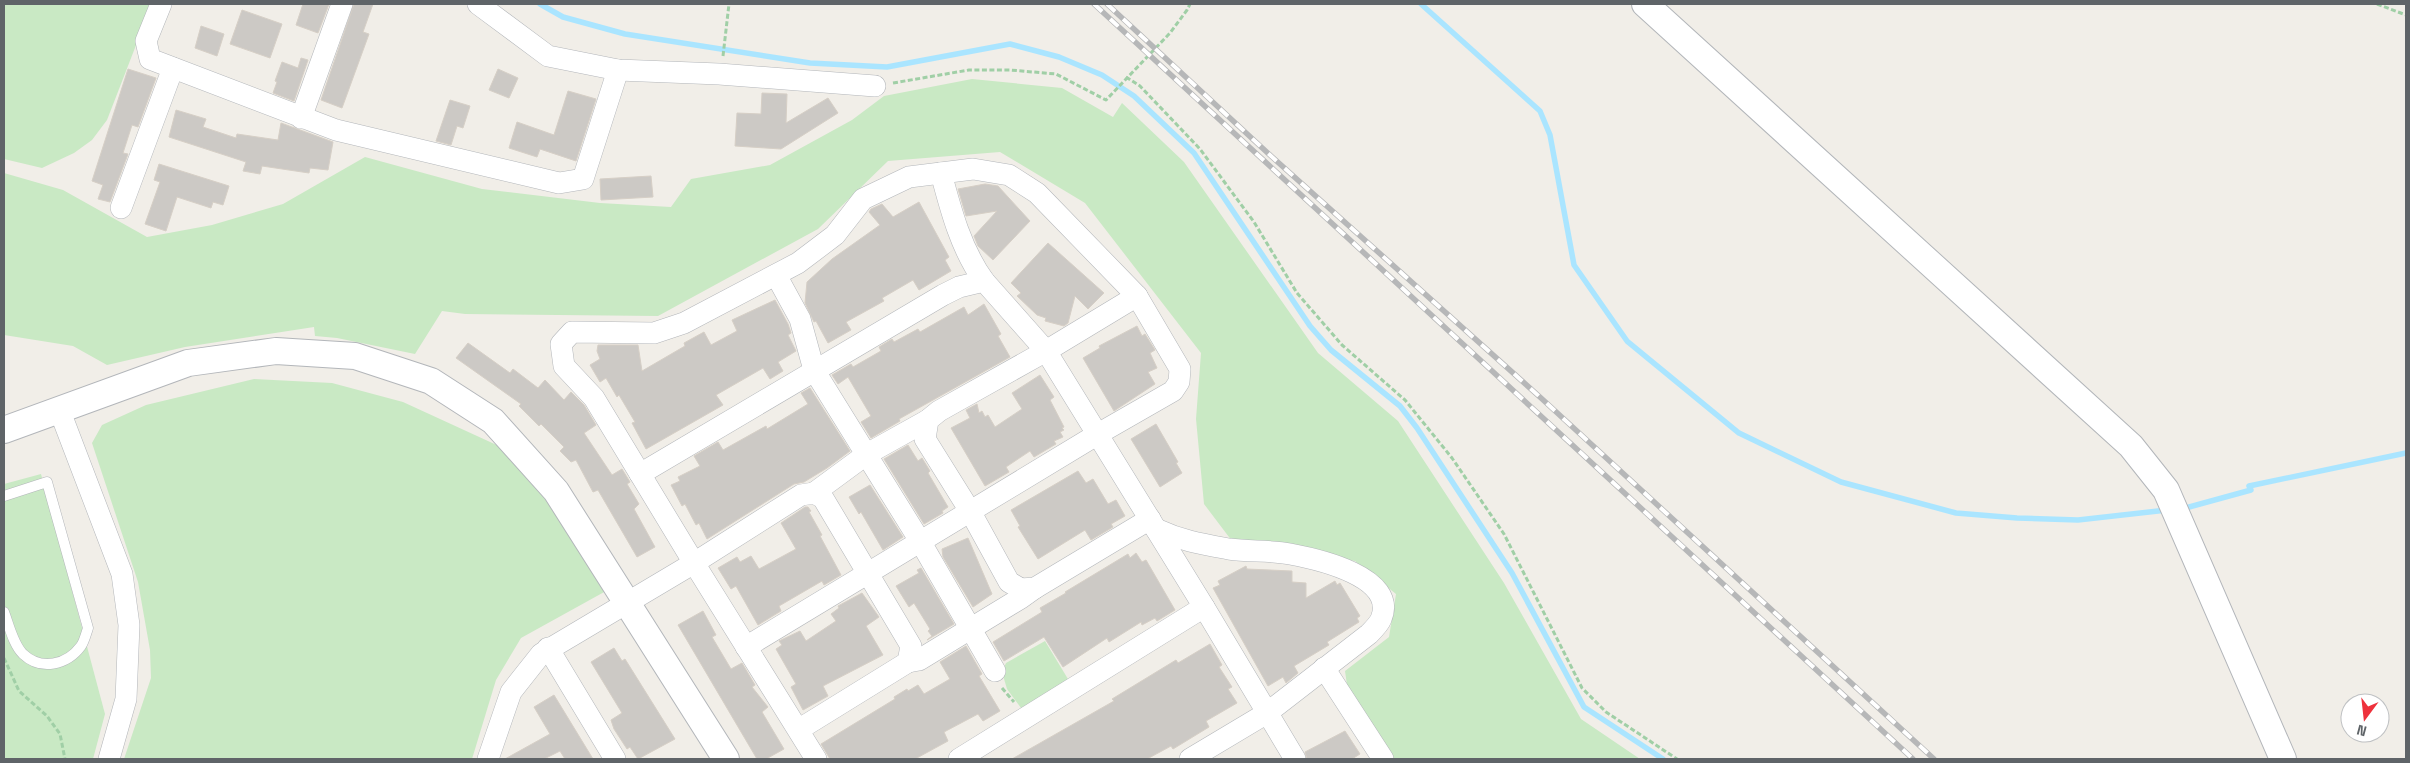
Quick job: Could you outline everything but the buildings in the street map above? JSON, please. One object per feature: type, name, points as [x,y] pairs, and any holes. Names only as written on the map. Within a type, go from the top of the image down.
[{"type":"street","points":[[161,4],[146,41],[150,59],[336,130],[559,183],[583,179],[618,70]]},
{"type":"street","points":[[301,118],[342,4]]},
{"type":"street","points":[[478,4],[548,56],[618,70],[719,74],[875,86]]},
{"type":"street","points":[[1646,4],[2131,446],[2166,490],[2284,759]]},
{"type":"street","points":[[121,208],[172,68]]},
{"type":"street","points":[[746,647],[1098,434],[1173,391],[1179,382],[1180,369],[1137,296],[1037,193],[1009,175],[973,169],[909,177],[863,199],[835,235],[798,263],[684,323],[654,333],[572,332],[561,344],[564,366],[594,398],[694,564],[816,759]]},
{"type":"street","points":[[941,173],[952,216],[972,265],[984,282],[1046,351],[1204,607],[1295,759]]},
{"type":"street","points":[[776,275],[800,319],[814,370],[920,541],[995,671]]},
{"type":"street","points":[[640,474],[959,286],[984,282]]},
{"type":"street","points":[[491,757],[511,692],[548,648],[694,564],[801,495],[814,493],[867,454],[928,420],[938,411],[1046,351],[1137,296]]},
{"type":"street","points":[[4,430],[188,363],[276,351],[355,356],[431,381],[493,421],[556,491],[726,759]]},
{"type":"street","points":[[58,410],[122,574],[129,625],[126,699],[109,759]]},
{"type":"street","points":[[928,420],[925,439],[970,511],[1009,582],[1021,589],[1034,588]]},
{"type":"street","points":[[814,493],[824,498],[911,646],[908,662]]},
{"type":"street","points":[[798,730],[908,662],[919,660],[971,629],[1034,588],[1153,524]]},
{"type":"street","points":[[1153,524],[1181,541],[1232,549],[1290,554],[1350,570],[1372,582],[1382,600],[1381,619],[1369,634],[1267,713],[1190,759]]},
{"type":"street","points":[[959,759],[1204,607]]},
{"type":"street","points":[[548,648],[615,759]]},
{"type":"street","points":[[1324,668],[1383,759]]},
{"type":"lane","points":[[4,496],[47,482],[88,628],[82,646],[68,658],[54,664],[40,665],[23,654],[4,612]]},
{"type":"path","points":[[724,45],[729,4]]},
{"type":"path","points":[[875,86],[921,76],[969,70],[1010,70],[1056,74],[1106,100],[1170,33],[1188,10],[1190,4]]},
{"type":"path","points":[[2376,4],[2406,15]]},
{"type":"path","points":[[1126,77],[1140,86],[1200,149],[1254,222],[1304,301],[1342,345],[1405,400],[1452,458],[1504,534],[1582,688],[1606,712],[1676,759]]},
{"type":"path","points":[[4,658],[19,691],[47,716],[60,734],[64,759]]},
{"type":"path","points":[[995,671],[1003,691],[1028,717]]},
{"type":"green space","points":[[4,4],[152,4],[107,120],[92,140],[74,153],[42,168],[4,159]]},
{"type":"green space","points":[[972,79],[1062,88],[1113,117],[1122,103],[1184,162],[1318,353],[1398,421],[1504,583],[1581,719],[1640,759],[1384,759],[1350,706],[1345,671],[1389,637],[1396,594],[1355,561],[1232,541],[1204,504],[1196,419],[1201,353],[1085,203],[1000,152],[888,161],[818,229],[658,316],[465,314],[442,311],[415,354],[337,338],[315,336],[314,327],[185,347],[107,365],[73,346],[4,335],[4,173],[63,190],[147,237],[212,225],[283,204],[365,157],[482,189],[600,203],[671,207],[691,179],[770,165],[852,120],[884,96]]},
{"type":"green space","points":[[254,379],[332,383],[403,402],[501,447],[543,490],[606,591],[521,638],[496,680],[472,759],[124,759],[151,678],[150,650],[138,582],[92,443],[102,425],[146,405]]},
{"type":"green space","points":[[41,474],[105,714],[93,759],[4,759],[4,484]]},
{"type":"green space","points":[[1045,641],[1071,684],[1024,712],[1007,689],[1002,672],[1006,663]]},
{"type":"waterway","points":[[540,4],[563,17],[625,34],[810,63],[887,67],[1010,44],[1059,57],[1102,75],[1134,96],[1194,153],[1310,326],[1331,350],[1400,406],[1417,428],[1512,573],[1584,707],[1663,759]]},
{"type":"waterway","points":[[1421,4],[1540,111],[1550,135],[1574,265],[1627,341],[1739,433],[1841,482],[1956,513],[2078,520],[2167,510]]},
{"type":"waterway","points":[[2182,509],[2251,490],[2249,486],[2406,453]]},
{"type":"railway","points":[[1094,4],[1913,759]]},
{"type":"railway","points":[[1107,4],[1271,156],[1541,398],[1934,759]]}]
